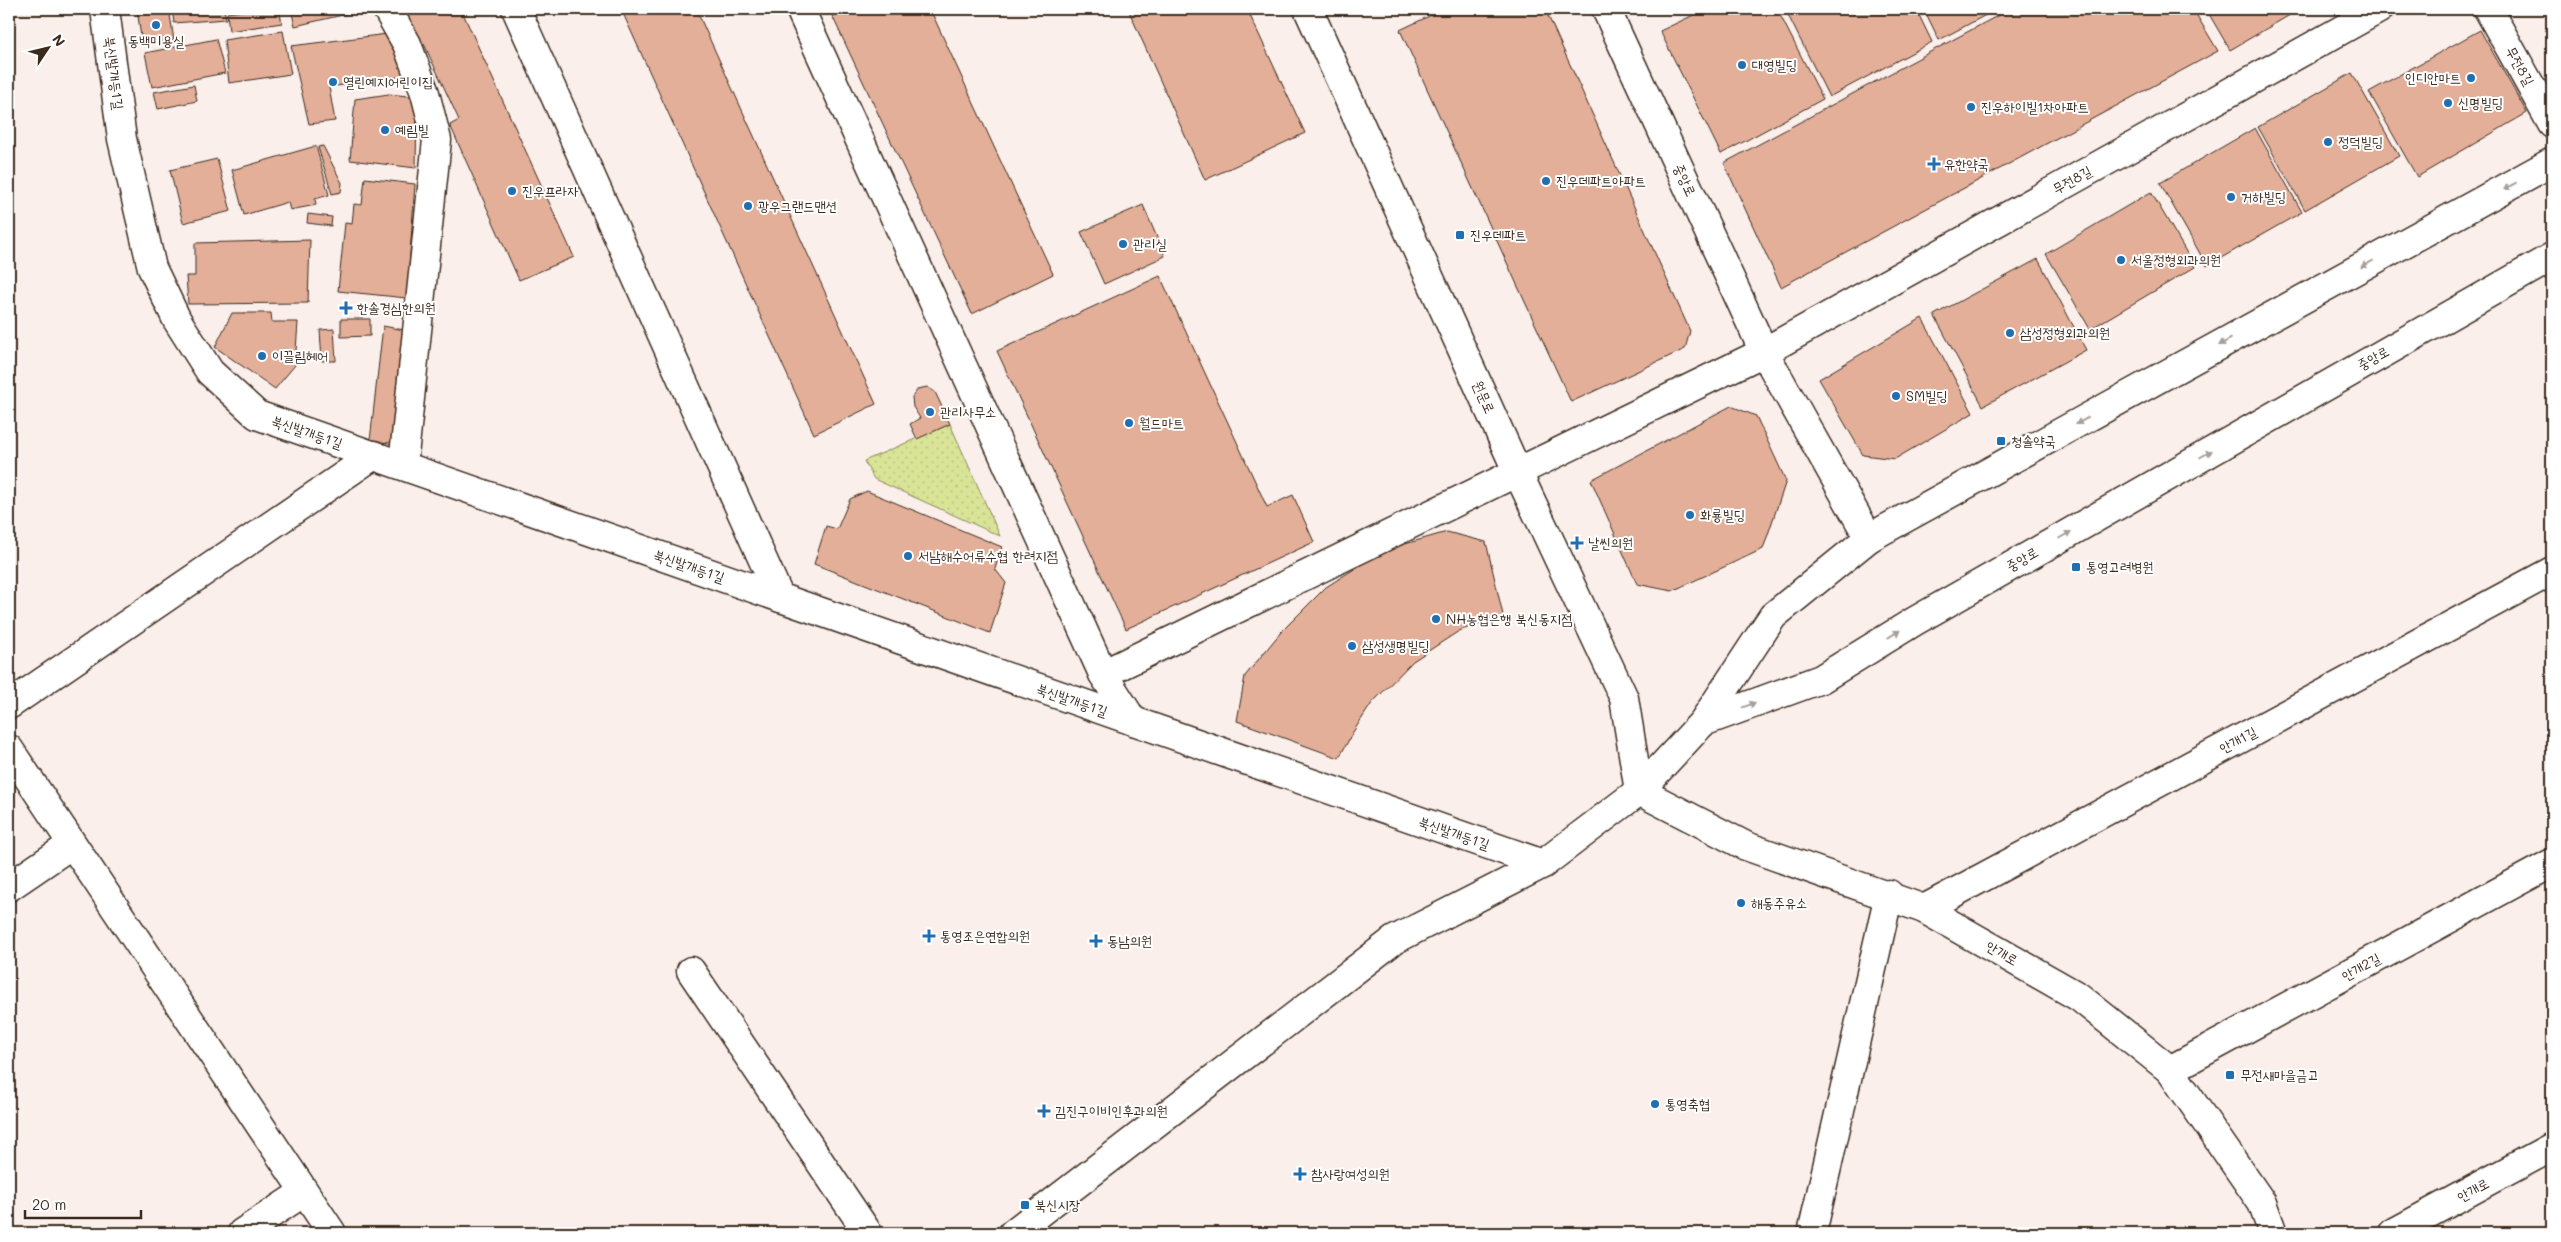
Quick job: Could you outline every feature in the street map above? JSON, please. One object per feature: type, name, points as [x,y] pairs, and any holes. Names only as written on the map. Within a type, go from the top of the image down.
[{"type":"street","name":"북신발개등1길","points":[[105,9],[122,139],[152,268],[177,320],[210,372],[257,414],[1544,864]]},
{"type":"street","points":[[387,9],[407,44],[425,94],[437,140],[403,466]]},
{"type":"street","points":[[516,9],[780,598]]},
{"type":"street","points":[[800,9],[1103,674],[1133,721]]},
{"type":"street","name":"원문로","points":[[1308,9],[1518,473],[1624,698],[1639,791]]},
{"type":"street","name":"중앙로","points":[[1608,9],[1764,352],[1869,538]]},
{"type":"street","name":"무전8길","points":[[1764,352],[2379,9]]},
{"type":"street","name":"무전8길","points":[[2488,9],[2552,124]]},
{"type":"street","points":[[1013,1233],[1394,940],[1544,864],[1639,791],[1703,722],[1773,616],[1869,538],[2552,162]]},
{"type":"street","name":"중앙로","points":[[1703,722],[1821,679],[1941,606],[2552,257]]},
{"type":"street","points":[[1103,674],[1764,352]]},
{"type":"street","points":[[9,705],[374,455]]},
{"type":"street","name":"안개1길","points":[[1924,909],[2552,571]]},
{"type":"street","points":[[9,749],[332,1233]]},
{"type":"street","name":"안개로","points":[[1639,791],[1746,846],[1889,894],[1924,909],[2079,997],[2170,1070],[2262,1203],[2273,1233]]},
{"type":"street","points":[[9,887],[72,844]]},
{"type":"street","name":"안개2길","points":[[2170,1070],[2552,863]]},
{"type":"street","points":[[1812,1233],[1889,894]]},
{"type":"street","points":[[691,971],[868,1233]]},
{"type":"street","name":"안개로","points":[[2393,1233],[2552,1147]]},
{"type":"street","points":[[242,1233],[304,1192]]},
{"type":"green space","points":[[950,424],[1000,536],[874,479],[864,461]]},
{"type":"building","name":"동백미용실","points":[[137,9],[169,9],[174,40],[142,44]]},
{"type":"building","points":[[172,9],[224,9],[226,19],[174,23]]},
{"type":"building","points":[[255,9],[279,9],[282,23],[229,31],[227,13]]},
{"type":"building","points":[[291,9],[350,9],[351,13],[295,26]]},
{"type":"building","name":"진우프라자","points":[[397,9],[461,9],[574,257],[519,280],[450,125],[459,120],[424,44],[414,47]]},
{"type":"building","name":"광우그랜드맨션","points":[[621,9],[696,9],[876,404],[814,434]]},
{"type":"building","points":[[829,9],[930,9],[1053,274],[972,314]]},
{"type":"building","points":[[1128,9],[1247,9],[1305,133],[1205,180]]},
{"type":"building","name":"진우데파트아파트","points":[[1444,9],[1545,9],[1690,331],[1685,349],[1571,402],[1400,30]]},
{"type":"building","name":"대영빌딩","points":[[1706,9],[1777,9],[1823,99],[1721,154],[1660,31]]},
{"type":"building","points":[[1785,9],[1916,9],[1932,42],[1829,97]]},
{"type":"building","points":[[1924,9],[1997,9],[1939,40]]},
{"type":"building","name":"진우하이빌1차아파트","points":[[2010,9],[2193,9],[2218,51],[1781,287],[1724,163]]},
{"type":"building","points":[[2206,9],[2300,9],[2230,50]]},
{"type":"building","name":"신명빌딩","points":[[2480,30],[2527,113],[2417,177],[2369,92]]},
{"type":"building","points":[[283,31],[291,74],[229,83],[224,40]]},
{"type":"building","name":"열린예지어린이집","points":[[395,33],[406,76],[329,87],[335,121],[309,124],[291,46]]},
{"type":"building","points":[[216,39],[225,73],[152,87],[145,53]]},
{"type":"building","name":"정덕빌딩","points":[[2352,73],[2399,156],[2305,210],[2258,127]]},
{"type":"building","points":[[194,85],[197,101],[158,109],[154,92]]},
{"type":"building","name":"예림빌","points":[[389,94],[417,97],[416,168],[350,160],[355,99]]},
{"type":"building","name":"거하빌딩","points":[[2255,128],[2302,212],[2207,266],[2160,183]]},
{"type":"building","points":[[316,146],[329,195],[315,199],[316,205],[290,210],[288,202],[244,215],[232,170]]},
{"type":"building","points":[[323,146],[342,183],[341,192],[332,194],[318,147]]},
{"type":"building","points":[[217,159],[231,211],[183,223],[170,170]]},
{"type":"building","points":[[365,178],[415,184],[407,298],[338,291],[345,223],[352,224],[354,204],[362,205]]},
{"type":"building","name":"서울정형외과의원","points":[[2151,192],[2195,267],[2090,329],[2046,254]]},
{"type":"building","name":"관리실","points":[[1143,205],[1165,256],[1104,284],[1081,232]]},
{"type":"building","points":[[308,214],[332,217],[331,226],[307,223]]},
{"type":"building","points":[[310,240],[308,303],[188,304],[186,276],[195,276],[195,243]]},
{"type":"building","name":"삼성정형외과의원","points":[[2038,259],[2086,350],[1983,406],[1934,315]]},
{"type":"building","name":"월드마트","points":[[1160,276],[1267,507],[1293,495],[1314,542],[1126,629],[997,351]]},
{"type":"building","name":"이끌림헤어","points":[[232,313],[271,313],[272,322],[298,322],[295,365],[275,389],[215,347]]},
{"type":"building","name":"SM빌딩","points":[[1922,318],[1973,413],[1895,459],[1863,455],[1819,379]]},
{"type":"building","points":[[341,319],[370,319],[370,336],[341,337]]},
{"type":"building","points":[[383,326],[409,331],[399,444],[370,441]]},
{"type":"building","points":[[334,329],[336,361],[322,361],[320,330]]},
{"type":"building","name":"관리사무소","points":[[927,387],[935,392],[950,424],[917,439],[910,424],[920,418],[913,407],[912,397],[918,389]]},
{"type":"building","name":"화룡빌딩","points":[[1731,406],[1756,416],[1786,481],[1763,549],[1672,591],[1637,584],[1591,480]]},
{"type":"building","name":"서남해수어류수협 한려지점","points":[[867,491],[1002,547],[995,569],[1006,583],[990,633],[814,564],[826,526],[837,529],[850,499]]},
{"type":"building","name":"삼성생명빌딩","points":[[1447,532],[1486,542],[1503,615],[1459,631],[1413,661],[1372,703],[1339,758],[1237,721],[1245,676],[1281,632],[1326,587],[1384,550]]},
{"type":"place","name":"동백미용실","points":[[156,25]]},
{"type":"place","name":"대영빌딩","points":[[1742,65]]},
{"type":"place","name":"인디안마트","points":[[2471,78]]},
{"type":"place","name":"열린예지어린이집","points":[[333,82]]},
{"type":"place","name":"신명빌딩","points":[[2448,103]]},
{"type":"place","name":"진우하이빌1차아파트","points":[[1971,107]]},
{"type":"place","name":"예림빌","points":[[385,130]]},
{"type":"place","name":"정덕빌딩","points":[[2328,142]]},
{"type":"place","name":"유한약국","points":[[1934,164]]},
{"type":"place","name":"진우데파트아파트","points":[[1546,181]]},
{"type":"place","name":"진우프라자","points":[[512,191]]},
{"type":"place","name":"거하빌딩","points":[[2231,197]]},
{"type":"place","name":"광우그랜드맨션","points":[[748,206]]},
{"type":"place","name":"진우데파트","points":[[1460,235]]},
{"type":"place","name":"관리실","points":[[1123,244]]},
{"type":"place","name":"서울정형외과의원","points":[[2121,260]]},
{"type":"place","name":"한솔경심한의원","points":[[346,308]]},
{"type":"place","name":"삼성정형외과의원","points":[[2010,333]]},
{"type":"place","name":"이끌림헤어","points":[[262,356]]},
{"type":"place","name":"SM빌딩","points":[[1896,396]]},
{"type":"place","name":"관리사무소","points":[[930,412]]},
{"type":"place","name":"월드마트","points":[[1129,423]]},
{"type":"place","name":"청솔약국","points":[[2001,441]]},
{"type":"place","name":"화룡빌딩","points":[[1690,515]]},
{"type":"place","name":"날씬의원","points":[[1577,543]]},
{"type":"place","name":"서남해수어류수협 한려지점","points":[[908,556]]},
{"type":"place","name":"통영고려병원","points":[[2076,567]]},
{"type":"place","name":"NH농협은행 북신동지점","points":[[1436,619]]},
{"type":"place","name":"삼성생명빌딩","points":[[1352,646]]},
{"type":"place","name":"해동주유소","points":[[1741,903]]},
{"type":"place","name":"통영조은연합의원","points":[[929,936]]},
{"type":"place","name":"동남의원","points":[[1096,941]]},
{"type":"place","name":"무전새마을금고","points":[[2230,1075]]},
{"type":"place","name":"통영축협","points":[[1655,1104]]},
{"type":"place","name":"김진구이비인후과의원","points":[[1044,1111]]},
{"type":"place","name":"참사랑여성의원","points":[[1300,1174]]},
{"type":"place","name":"북신시장","points":[[1025,1205]]}]
